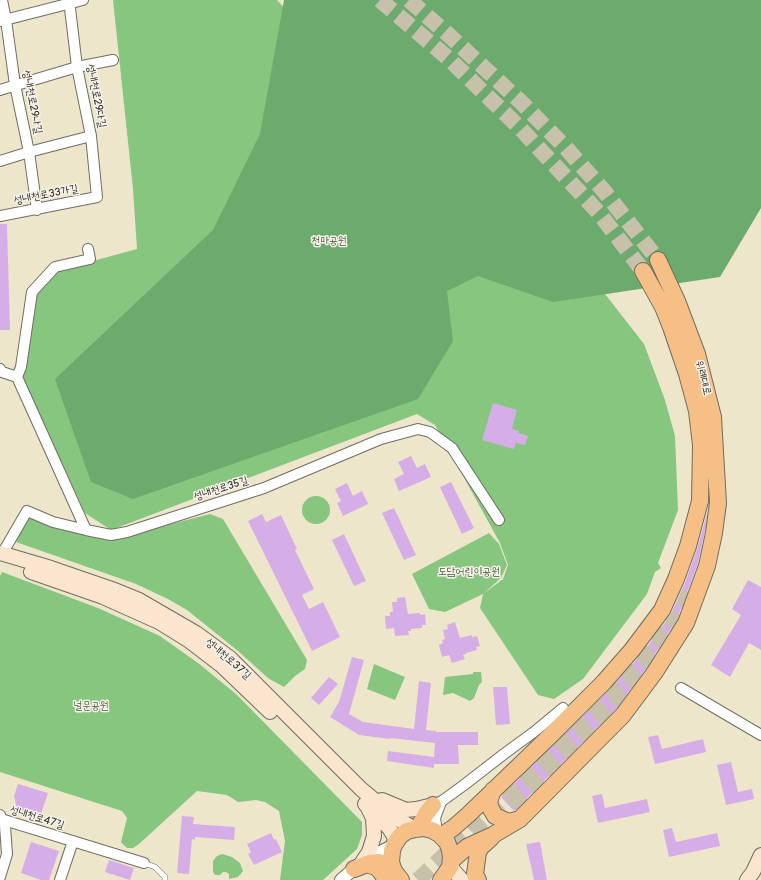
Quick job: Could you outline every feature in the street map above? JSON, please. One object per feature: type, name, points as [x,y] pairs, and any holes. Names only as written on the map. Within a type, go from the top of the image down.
[{"type":"main road","name":"위례대로","points":[[493,835],[520,819],[624,715],[655,672],[686,623],[707,566],[714,533],[718,503],[717,462],[713,417],[697,354],[677,301],[658,260]]},
{"type":"main road","name":"위례대로","points":[[439,834],[468,815],[604,682],[632,650],[662,610],[679,572],[688,546],[700,501],[701,445],[697,411],[687,374],[671,327],[663,307],[643,271]]},
{"type":"main road","name":"성내천로37길","points":[[1,557],[112,589],[139,600],[196,633],[218,649],[240,669],[280,716],[389,828],[394,836],[394,844]]},
{"type":"main road","name":"성내천로37길","points":[[280,716],[361,789],[396,818],[417,828]]},
{"type":"main road","points":[[361,789],[392,805],[406,810],[438,803]]},
{"type":"main road","points":[[493,790],[489,802],[491,809],[496,816],[509,822],[520,819]]},
{"type":"main road","points":[[417,828],[426,814],[438,803]]},
{"type":"main road","points":[[361,865],[369,852],[374,836],[373,818],[367,806]]},
{"type":"main road","points":[[394,877],[391,859],[394,844],[404,833],[417,828],[428,829],[439,834],[446,842],[450,850],[451,862],[454,870],[462,880]]},
{"type":"main road","points":[[441,880],[448,871],[451,862],[467,847],[493,835]]},
{"type":"main road","points":[[478,880],[475,874],[478,852],[493,835]]},
{"type":"main road","points":[[747,880],[753,872],[761,855]]},
{"type":"main road","points":[[361,865],[379,862],[388,865],[394,877]]},
{"type":"street","name":"성내천로29나길","points":[[2,0],[3,20],[29,152],[37,210]]},
{"type":"street","points":[[3,20],[70,1],[83,0]]},
{"type":"street","name":"성내천로29다길","points":[[70,1],[77,67],[91,136],[97,197]]},
{"type":"street","points":[[0,90],[77,67],[113,60]]},
{"type":"street","points":[[0,161],[91,136]]},
{"type":"street","name":"성내천로33가길","points":[[0,216],[37,210],[97,197]]},
{"type":"street","points":[[86,530],[17,377],[20,367],[32,292],[55,267],[90,259],[88,249]]},
{"type":"street","points":[[0,369],[2,372],[17,377]]},
{"type":"street","name":"성내천로35길","points":[[1,557],[27,511],[54,522],[86,530],[111,535],[127,532],[264,488],[381,439],[418,429],[430,432],[452,448],[499,520]]},
{"type":"street","points":[[681,688],[761,735]]},
{"type":"street","points":[[439,834],[435,818],[438,803],[534,732],[563,708]]},
{"type":"street","points":[[0,875],[7,854],[5,826],[1,817]]},
{"type":"street","name":"성내천로47길","points":[[1,817],[73,841],[60,880]]},
{"type":"street","points":[[73,841],[144,863]]},
{"type":"street","points":[[340,880],[394,844]]},
{"type":"lane","points":[[144,863],[155,867],[165,877],[165,880]]},
{"type":"green space","name":"천마공원","points":[[113,0],[277,0],[322,48],[598,285],[644,344],[665,400],[675,436],[678,510],[658,563],[661,568],[655,572],[647,594],[583,679],[554,699],[538,695],[480,608],[483,594],[503,579],[508,565],[500,543],[435,425],[417,414],[111,530],[85,513],[23,378],[23,361],[35,295],[56,271],[137,249],[133,189]]},
{"type":"green space","points":[[284,0],[761,0],[761,208],[720,277],[553,302],[478,276],[447,291],[453,341],[418,399],[133,499],[91,482],[55,379],[213,230],[260,134]]},
{"type":"green space","points":[[316,496],[326,500],[330,510],[326,520],[316,524],[306,520],[302,510],[306,500]]},
{"type":"green space","points":[[210,514],[223,519],[307,660],[305,669],[284,687],[268,678],[238,651],[187,610],[168,599],[136,584],[16,542],[28,515],[110,540]]},
{"type":"green space","name":"도담어린이공원","points":[[489,533],[499,544],[507,565],[501,578],[483,594],[445,612],[429,609],[412,574]]},
{"type":"green space","name":"널문공원","points":[[2,572],[98,608],[160,636],[198,663],[236,694],[362,822],[362,835],[357,849],[323,880],[280,880],[285,841],[279,811],[265,802],[256,800],[238,802],[227,795],[197,791],[139,844],[133,848],[127,848],[121,842],[127,818],[122,811],[0,772],[0,576]]},
{"type":"green space","points":[[374,664],[405,677],[395,700],[367,689]]},
{"type":"green space","points":[[473,672],[481,672],[482,682],[479,685],[474,698],[470,701],[453,693],[443,695],[445,677],[473,674]]},
{"type":"green space","points":[[222,854],[232,857],[240,863],[243,871],[238,877],[229,879],[229,874],[226,872],[223,872],[220,875],[215,875],[213,872],[213,861],[217,856]]},
{"type":"building","points":[[0,224],[7,224],[10,330],[0,330]]},
{"type":"building","points":[[493,403],[517,410],[512,429],[519,431],[518,433],[528,436],[525,445],[516,443],[514,449],[482,440]]},
{"type":"building","points":[[411,456],[417,468],[425,464],[431,477],[399,491],[394,479],[404,474],[398,462]]},
{"type":"building","points":[[451,482],[474,528],[462,534],[440,487]]},
{"type":"building","points":[[347,483],[353,496],[362,491],[368,504],[343,516],[337,503],[341,501],[335,489]]},
{"type":"building","points":[[394,508],[416,555],[404,560],[382,513]]},
{"type":"building","points":[[708,510],[698,563],[677,619],[647,667],[616,709],[514,811],[501,797],[611,688],[640,656],[670,616],[685,583],[697,549]]},
{"type":"building","points":[[262,514],[266,522],[281,515],[297,549],[295,550],[314,589],[302,595],[309,609],[323,602],[340,637],[312,651],[248,521]]},
{"type":"building","points":[[344,534],[366,581],[354,586],[332,540]]},
{"type":"building","points":[[748,580],[761,587],[761,650],[749,643],[730,677],[711,665],[741,615],[732,609]]},
{"type":"building","points":[[405,597],[408,614],[425,614],[426,625],[422,625],[422,628],[411,629],[411,631],[408,631],[409,635],[395,636],[394,628],[386,629],[385,616],[390,616],[390,612],[393,612],[392,602],[397,602],[397,598]]},
{"type":"building","points":[[455,622],[460,638],[472,635],[472,637],[477,636],[480,646],[476,647],[477,650],[463,655],[465,659],[452,663],[449,655],[442,657],[439,645],[443,643],[442,640],[445,639],[443,630],[448,629],[447,625]]},
{"type":"building","points":[[352,657],[364,660],[349,714],[363,722],[414,729],[419,681],[431,683],[426,730],[436,732],[478,732],[478,745],[458,745],[459,764],[434,764],[434,768],[387,761],[388,751],[434,757],[435,743],[359,735],[330,717],[339,702]]},
{"type":"building","points":[[329,677],[338,684],[319,705],[311,698]]},
{"type":"building","points":[[493,687],[507,687],[510,724],[496,725]]},
{"type":"building","points":[[658,735],[662,749],[703,739],[706,752],[655,764],[648,737]]},
{"type":"building","points":[[731,762],[738,792],[752,789],[754,799],[726,805],[717,765]]},
{"type":"building","points":[[18,784],[48,793],[40,817],[17,809],[14,796]]},
{"type":"building","points":[[602,794],[605,808],[647,799],[650,812],[598,823],[592,796]]},
{"type":"building","points":[[182,816],[194,817],[193,824],[235,827],[234,840],[195,837],[195,840],[192,839],[189,874],[177,873]]},
{"type":"building","points":[[672,828],[676,842],[717,833],[720,846],[669,857],[663,830]]},
{"type":"building","points":[[271,833],[274,840],[276,839],[282,852],[254,865],[248,854],[251,852],[247,844]]},
{"type":"building","points":[[31,842],[59,851],[49,880],[41,880],[21,873]]},
{"type":"building","points":[[540,842],[547,880],[534,880],[526,844]]},
{"type":"building","points":[[109,860],[134,868],[130,880],[105,872]]},
{"type":"tunnel","points":[[380,0],[449,59],[519,127],[599,213],[643,271]]},
{"type":"tunnel","points":[[409,0],[522,103],[566,148],[604,191],[658,260]]},
{"type":"tunnel","points":[[478,840],[615,706],[649,663],[682,611],[690,592]]},
{"type":"tunnel","points":[[418,880],[502,801],[604,700],[640,656],[665,617]]}]
